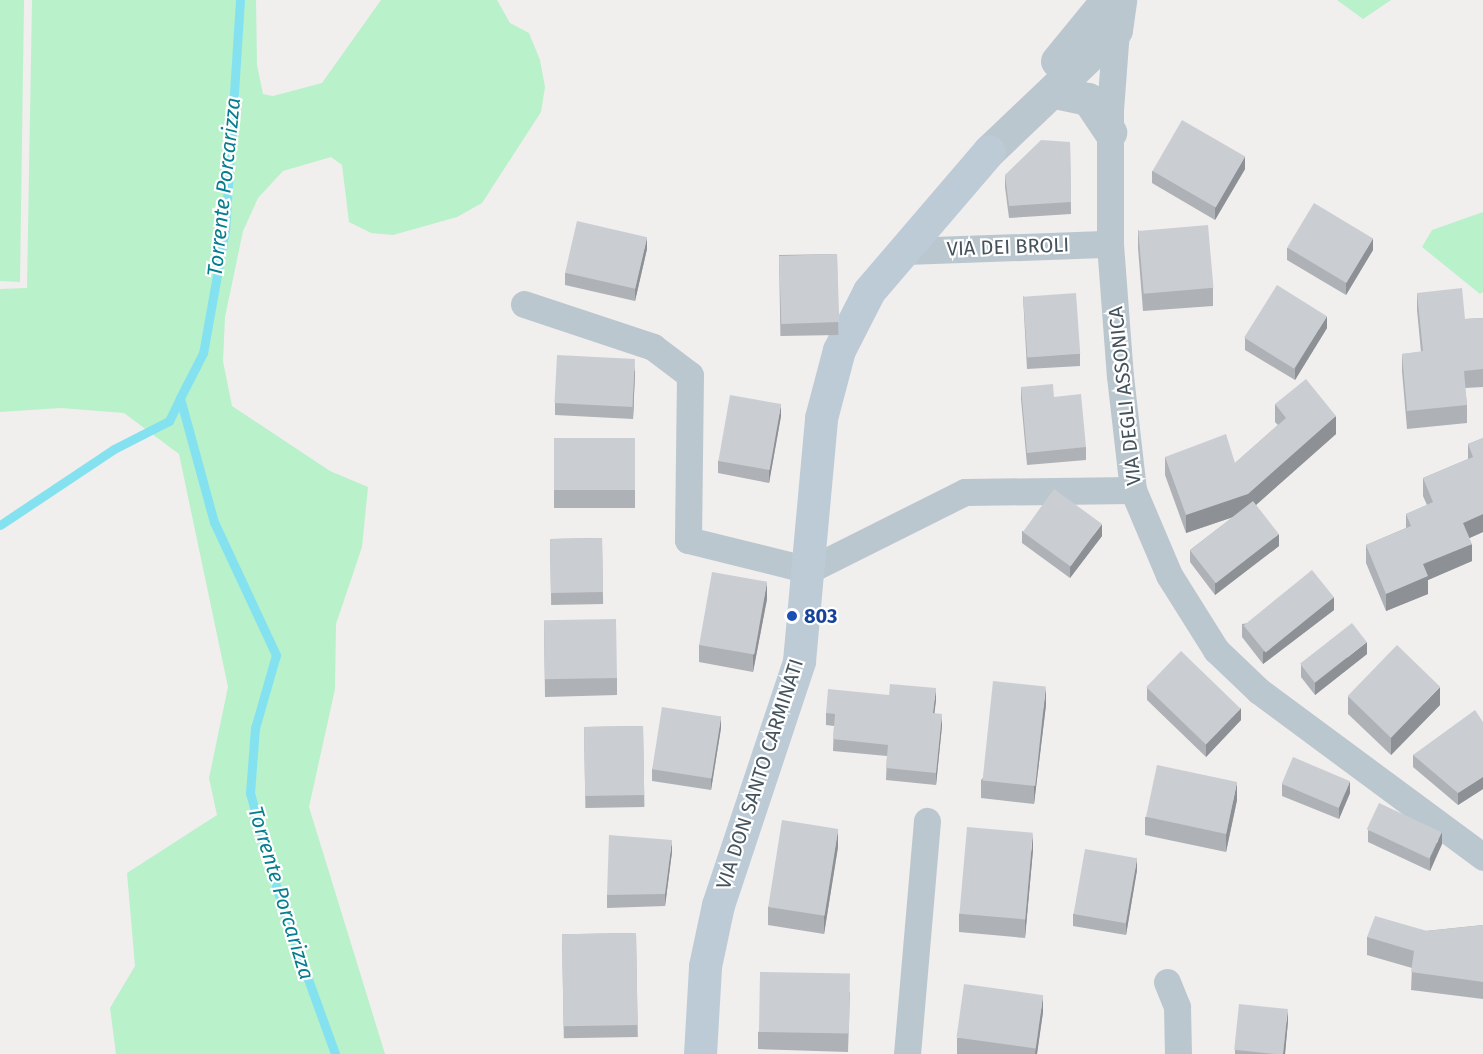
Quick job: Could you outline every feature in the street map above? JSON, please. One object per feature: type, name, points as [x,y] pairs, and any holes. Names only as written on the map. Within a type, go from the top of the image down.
[{"type":"main road","name":"VIA DON SANTO CARMINATI","points":[[700,1054],[705,966],[718,905],[799,661],[821,418],[839,350],[869,291],[989,151]]},
{"type":"street","name":"VIA DON SANTO CARMINATI","points":[[989,151],[1055,92],[1114,10]]},
{"type":"street","name":"VIA DON SANTO CARMINATI","points":[[989,151],[1114,10]]},
{"type":"street","name":"VIA DEGLI ASSONICA","points":[[1114,10],[1110,132],[1110,244],[1133,490],[1169,575],[1216,650],[1259,691],[1483,857]]},
{"type":"street","points":[[1055,92],[1088,99],[1110,132]]},
{"type":"street","name":"VIA DEI BROLI","points":[[905,251],[1110,244]]},
{"type":"street","points":[[524,304],[653,347],[690,375],[688,540],[809,570],[965,492],[1133,490]]},
{"type":"street","points":[[907,1054],[927,821]]},
{"type":"street","points":[[1167,982],[1177,1007],[1178,1054]]},
{"type":"green space","points":[[0,0],[24,0],[20,282],[0,281]]},
{"type":"green space","points":[[32,0],[256,0],[257,65],[263,94],[273,96],[322,83],[381,0],[497,0],[510,23],[529,33],[540,60],[545,87],[541,112],[482,203],[457,217],[393,235],[371,233],[349,222],[342,165],[331,157],[283,171],[258,198],[243,231],[225,317],[223,361],[232,406],[330,471],[368,487],[362,547],[336,624],[335,689],[309,807],[385,1054],[116,1054],[110,1008],[135,966],[127,873],[217,815],[209,778],[228,687],[179,454],[124,413],[61,408],[0,412],[0,289],[27,288]]},
{"type":"green space","points":[[1337,0],[1391,0],[1363,19]]},
{"type":"green space","points":[[1483,212],[1483,292],[1480,294],[1422,247],[1432,230]]},
{"type":"building","points":[[1182,120],[1245,156],[1216,208],[1152,171]]},
{"type":"building","points":[[1041,140],[1070,142],[1071,202],[1009,206],[1005,175]]},
{"type":"building","points":[[1314,203],[1373,239],[1346,283],[1287,248]]},
{"type":"building","points":[[577,221],[647,237],[635,289],[565,273]]},
{"type":"building","points":[[1208,225],[1213,288],[1144,294],[1138,231]]},
{"type":"building","points":[[837,254],[839,322],[781,324],[779,256]]},
{"type":"building","points":[[1277,285],[1327,316],[1294,369],[1244,338]]},
{"type":"building","points":[[1462,288],[1465,319],[1483,318],[1483,369],[1464,371],[1467,405],[1407,411],[1402,354],[1423,351],[1417,293]]},
{"type":"building","points":[[1076,293],[1080,354],[1027,358],[1023,297]]},
{"type":"building","points":[[557,355],[635,359],[632,407],[554,403]]},
{"type":"building","points":[[1306,379],[1336,416],[1248,494],[1186,515],[1165,457],[1226,434],[1235,463],[1286,418],[1275,404]]},
{"type":"building","points":[[1053,384],[1054,397],[1081,394],[1086,447],[1027,453],[1021,387]]},
{"type":"building","points":[[730,395],[781,404],[770,470],[718,461]]},
{"type":"building","points":[[554,438],[635,438],[635,490],[554,490]]},
{"type":"building","points":[[1483,438],[1483,514],[1463,523],[1472,544],[1423,564],[1428,576],[1386,594],[1366,545],[1411,526],[1406,514],[1433,502],[1423,478],[1473,457],[1468,444]]},
{"type":"building","points":[[1054,489],[1102,524],[1071,567],[1023,532]]},
{"type":"building","points":[[1253,501],[1279,534],[1216,583],[1190,550]]},
{"type":"building","points":[[602,538],[603,592],[551,593],[550,539]]},
{"type":"building","points":[[1312,570],[1334,597],[1266,653],[1244,625]]},
{"type":"building","points":[[712,572],[767,582],[754,655],[699,645]]},
{"type":"building","points":[[616,619],[617,678],[545,679],[544,620]]},
{"type":"building","points":[[1352,623],[1367,642],[1315,683],[1300,664]]},
{"type":"building","points":[[1397,645],[1440,687],[1391,738],[1348,696]]},
{"type":"building","points":[[1181,651],[1241,709],[1206,745],[1146,687]]},
{"type":"building","points":[[993,681],[1046,687],[1035,786],[983,780]]},
{"type":"building","points":[[890,684],[936,688],[933,713],[942,714],[936,773],[886,768],[888,745],[833,739],[835,714],[826,713],[828,689],[889,695]]},
{"type":"building","points":[[662,707],[721,716],[711,779],[652,769]]},
{"type":"building","points":[[1475,710],[1483,722],[1483,777],[1458,793],[1413,755]]},
{"type":"building","points":[[643,726],[644,795],[585,796],[584,727]]},
{"type":"building","points":[[1293,757],[1350,781],[1339,808],[1282,784]]},
{"type":"building","points":[[1157,765],[1237,782],[1226,834],[1146,817]]},
{"type":"building","points":[[1379,803],[1442,832],[1429,858],[1367,829]]},
{"type":"building","points":[[782,820],[838,829],[825,916],[768,907]]},
{"type":"building","points":[[967,827],[1033,833],[1025,919],[959,914]]},
{"type":"building","points":[[609,835],[672,840],[665,894],[607,895]]},
{"type":"building","points":[[1085,849],[1137,858],[1126,923],[1074,914]]},
{"type":"building","points":[[1375,916],[1427,931],[1483,925],[1483,982],[1411,972],[1414,951],[1367,937]]},
{"type":"building","points":[[636,933],[638,1025],[564,1026],[562,934]]},
{"type":"building","points":[[760,972],[850,974],[849,1034],[759,1032]]},
{"type":"building","points":[[964,984],[1043,995],[1036,1049],[956,1037]]},
{"type":"building","points":[[1239,1004],[1288,1009],[1283,1054],[1234,1050]]},
{"type":"waterway","name":"Torrente Porcarizza","points":[[240,0],[225,230],[203,353],[180,398],[214,522],[276,655],[255,728],[250,793],[283,910],[335,1054]]},
{"type":"waterway","points":[[0,525],[114,449],[169,421],[180,398]]},
{"type":"place","name":"803","points":[[792,616]]}]
